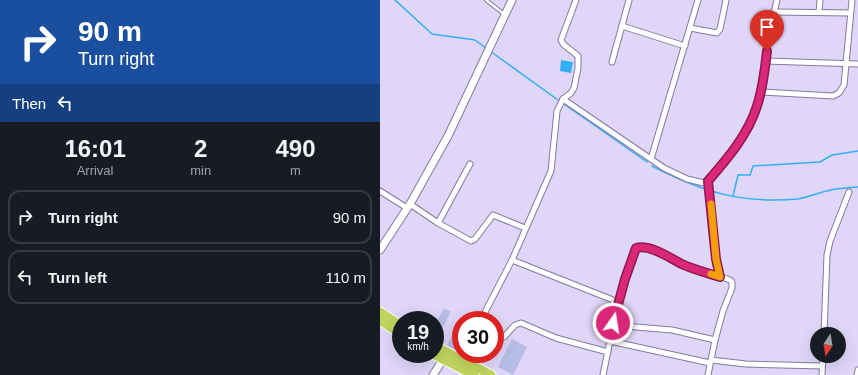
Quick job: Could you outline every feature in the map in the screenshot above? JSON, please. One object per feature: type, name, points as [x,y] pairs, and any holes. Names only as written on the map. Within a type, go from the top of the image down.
[{"type":"highway","points":[[380,312],[392,320]]},
{"type":"highway","points":[[380,320],[392,328]]},
{"type":"highway","points":[[446,356],[452,358]]},
{"type":"highway","points":[[462,363],[474,375]]},
{"type":"highway","points":[[466,363],[491,375]]},
{"type":"street","points":[[380,250],[409,206],[462,108],[490,43],[512,0]]},
{"type":"street","points":[[486,311],[512,260],[551,171],[557,111],[563,99],[573,91],[578,68],[578,56],[563,44],[561,40],[576,0]]},
{"type":"street","points":[[612,62],[629,0]]},
{"type":"street","points":[[651,160],[698,0]]},
{"type":"street","points":[[690,28],[717,33],[720,29],[726,0]]},
{"type":"street","points":[[563,99],[664,168],[687,179],[702,184],[708,181],[741,140],[753,118],[761,92],[777,0]]},
{"type":"street","points":[[819,12],[820,0]]},
{"type":"street","points":[[761,92],[836,95],[844,85],[852,0]]},
{"type":"street","points":[[775,12],[850,13]]},
{"type":"street","points":[[622,26],[685,46]]},
{"type":"street","points":[[766,61],[858,64]]},
{"type":"street","points":[[438,223],[470,164]]},
{"type":"street","points":[[708,181],[716,259],[720,277]]},
{"type":"street","points":[[380,190],[471,241],[475,239],[493,215],[525,228]]},
{"type":"street","points":[[824,327],[827,255],[830,241],[849,192]]},
{"type":"street","points":[[603,375],[616,311],[636,248],[645,248],[654,251],[685,265],[730,280],[733,285],[723,311],[710,361],[708,375]]},
{"type":"street","points":[[512,260],[610,298],[614,302],[616,311]]},
{"type":"street","points":[[504,337],[515,324],[521,323],[556,338],[608,352]]},
{"type":"street","points":[[613,323],[636,327],[672,330],[715,340]]},
{"type":"street","points":[[610,341],[710,361],[746,364],[822,366]]},
{"type":"street","points":[[433,375],[446,356]]},
{"type":"street","points":[[822,363],[822,375]]},
{"type":"street","points":[[857,375],[858,370]]},
{"type":"lane","points":[[486,0],[504,14]]},
{"type":"water","points":[[561,60],[573,62],[571,73],[560,71]]},
{"type":"building","points":[[444,308],[451,312],[444,325],[444,311],[442,311]]},
{"type":"building","points":[[452,336],[452,348],[447,345]]},
{"type":"building","points":[[512,339],[527,347],[513,375],[498,367],[500,363],[504,363],[504,355]]},
{"type":"waterway","points":[[395,0],[432,34],[475,40],[487,49]]},
{"type":"waterway","points":[[490,51],[558,100]]},
{"type":"waterway","points":[[564,104],[647,162]]},
{"type":"waterway","points":[[733,196],[738,175],[750,175],[753,166],[820,162],[832,155],[858,151]]},
{"type":"waterway","points":[[652,166],[688,183],[706,189],[740,198],[758,200],[798,199],[834,189],[858,187]]},
{"type":"slow traffic","points":[[711,204],[716,259],[720,277],[711,274]]},
{"type":"route","points":[[613,323],[625,279],[636,248],[640,247],[654,251],[685,265],[720,277],[716,259],[708,181],[741,140],[753,118],[758,106],[761,92],[767,51]]}]
